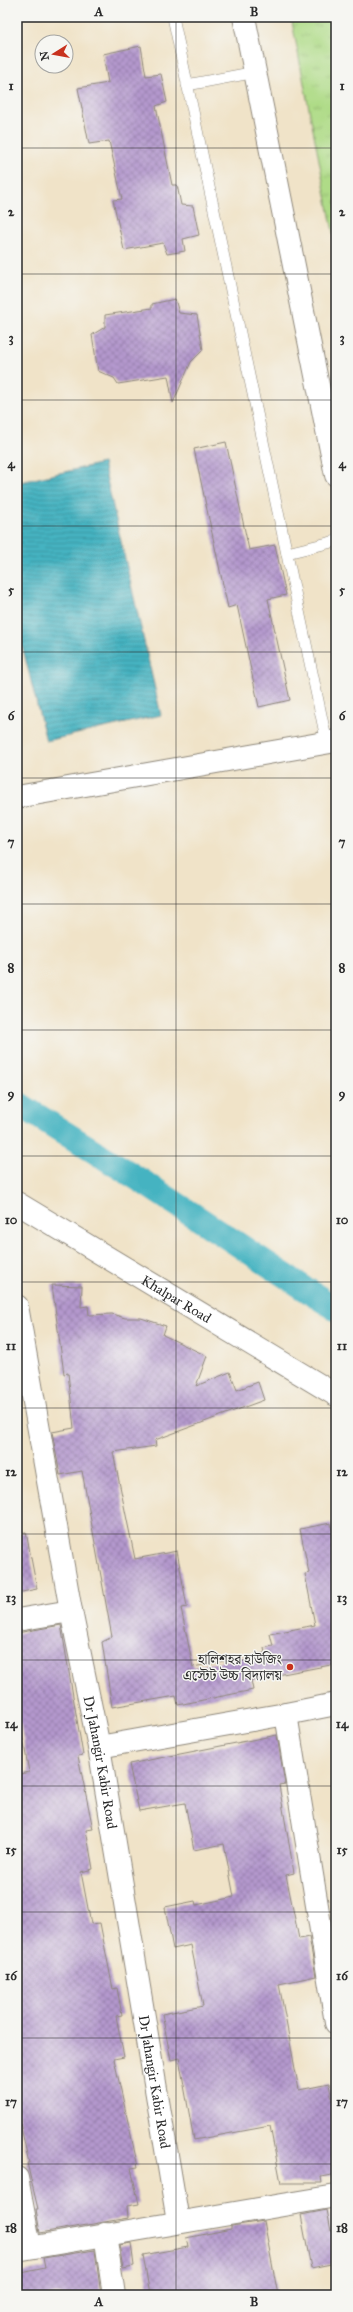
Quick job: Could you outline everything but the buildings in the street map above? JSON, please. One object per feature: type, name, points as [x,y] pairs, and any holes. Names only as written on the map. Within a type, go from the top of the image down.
[{"type":"street","points":[[244,17],[336,475]]},
{"type":"street","points":[[17,797],[332,742]]},
{"type":"street","name":"Khalpar Road","points":[[17,1203],[336,1395]]},
{"type":"street","name":"Dr Jahangir Kabir Road","points":[[17,1306],[71,1611],[99,1747],[178,2221]]},
{"type":"street","points":[[17,1620],[71,1611]]},
{"type":"street","points":[[99,1747],[336,1704]]},
{"type":"street","points":[[286,1714],[336,2023]]},
{"type":"street","points":[[17,2178],[23,2249],[178,2221],[336,2196]]},
{"type":"street","points":[[105,2234],[114,2295]]},
{"type":"lane","points":[[173,17],[287,553],[332,742]]},
{"type":"lane","points":[[187,85],[256,72]]},
{"type":"lane","points":[[287,553],[336,541]]},
{"type":"green space","points":[[291,17],[336,17],[336,247]]},
{"type":"water","points":[[103,463],[161,715],[46,741],[17,625],[17,483]]},
{"type":"waterway","points":[[17,1103],[140,1180],[336,1309]]},
{"type":"place","name":"হালিশহর হাউজিং এস্টেট উচ্চ বিদ্যালয়","points":[[290,1667]]}]
